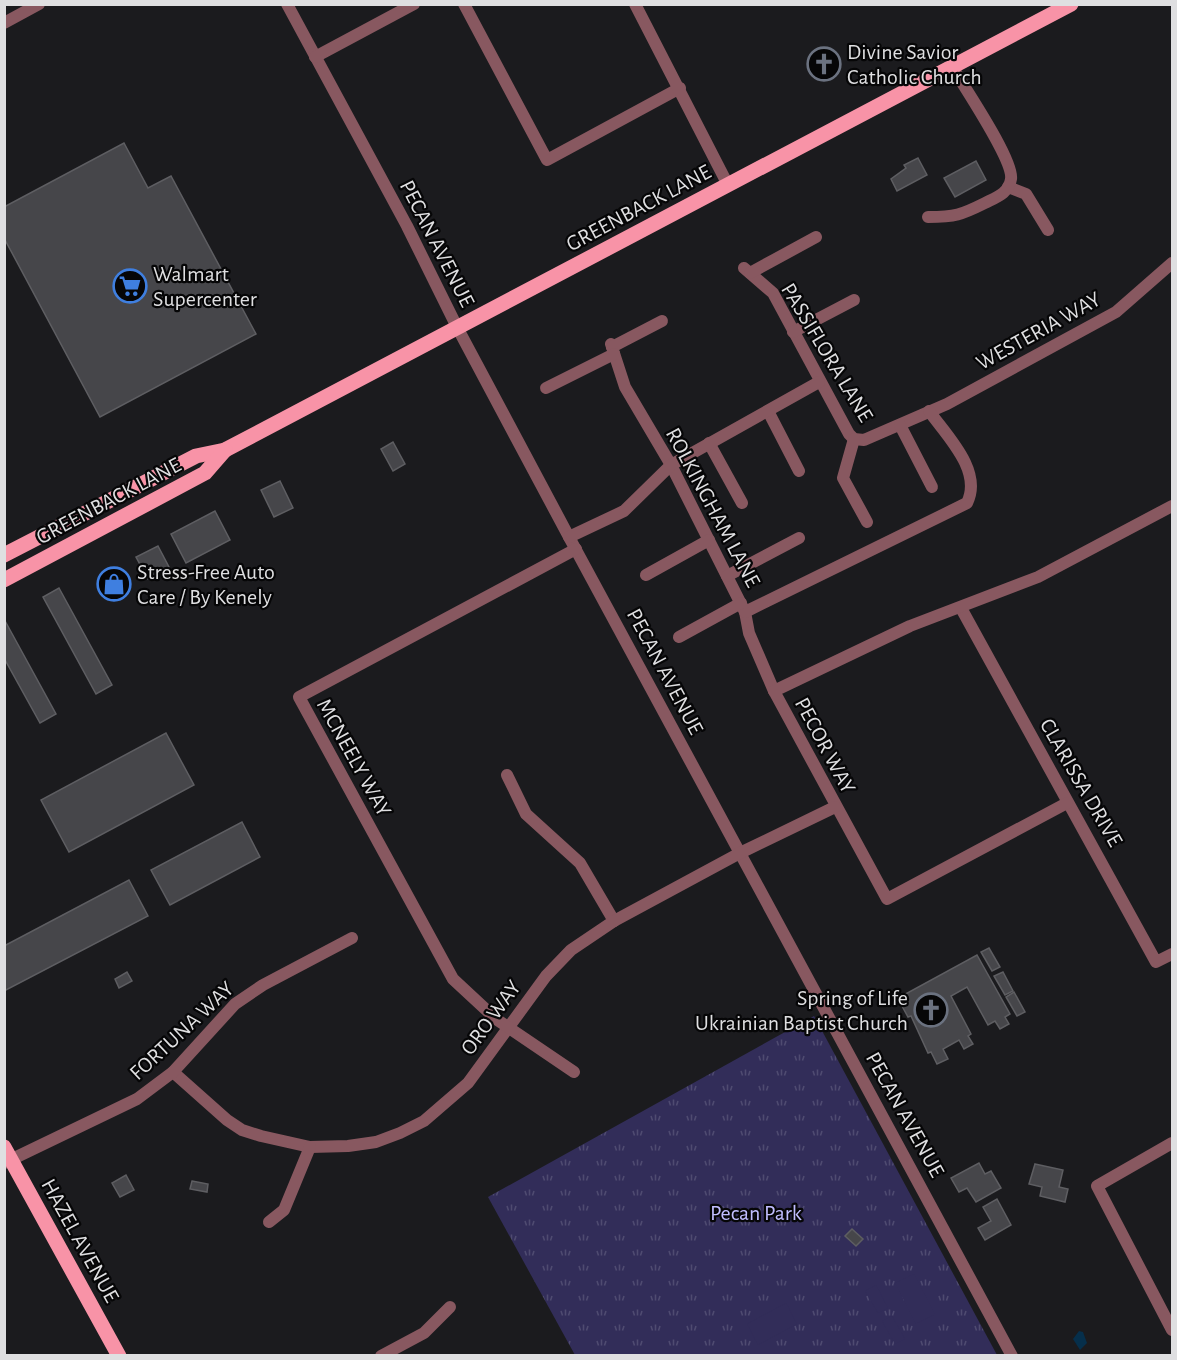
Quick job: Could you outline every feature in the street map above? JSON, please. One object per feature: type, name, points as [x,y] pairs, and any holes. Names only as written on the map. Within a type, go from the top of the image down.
[{"type":"main road","name":"GREENBACK LANE","points":[[4,555],[196,456],[225,450],[1071,4]]},
{"type":"main road","name":"GREENBACK LANE","points":[[4,580],[205,473],[225,450]]},
{"type":"main road","points":[[126,515],[135,500],[160,485],[163,473]]},
{"type":"main road","points":[[91,534],[96,521],[113,508],[117,498]]},
{"type":"main road","name":"HAZEL AVENUE","points":[[7,1156],[119,1356]]},
{"type":"street","points":[[4,23],[39,4]]},
{"type":"street","name":"PECAN AVENUE","points":[[287,4],[402,216],[457,327],[569,537],[1012,1356]]},
{"type":"street","points":[[315,57],[414,4]]},
{"type":"street","points":[[464,4],[547,160],[680,88]]},
{"type":"street","points":[[635,4],[728,185]]},
{"type":"street","points":[[928,216],[957,217],[1000,196],[1008,187],[1011,176],[1008,162],[953,68]]},
{"type":"street","points":[[1008,187],[1026,194],[1048,230]]},
{"type":"street","name":"PASSIFLORA LANE","points":[[816,237],[747,270],[773,293],[819,382],[854,439],[868,439],[946,404]]},
{"type":"street","name":"WESTERIA WAY","points":[[946,404],[1116,312],[1173,262]]},
{"type":"street","points":[[793,332],[854,300]]},
{"type":"street","points":[[546,388],[662,321]]},
{"type":"street","name":"ROLKINGHAM LANE","points":[[612,348],[625,387],[671,465],[743,608],[749,633],[774,691]]},
{"type":"street","points":[[569,537],[624,511],[671,465],[819,382]]},
{"type":"street","points":[[768,411],[800,471]]},
{"type":"street","points":[[678,637],[967,503],[973,492],[970,471],[928,411]]},
{"type":"street","points":[[900,425],[932,487]]},
{"type":"street","points":[[854,439],[843,477],[867,522]]},
{"type":"street","points":[[710,443],[742,503]]},
{"type":"street","name":"PECOR WAY","points":[[1067,803],[887,899],[774,691],[910,626],[1038,577],[1173,506]]},
{"type":"street","points":[[727,576],[799,538]]},
{"type":"street","points":[[646,575],[709,540]]},
{"type":"street","name":"MCNEELY WAY","points":[[574,1072],[496,1019],[448,972],[299,697],[576,549]]},
{"type":"street","name":"CLARISSA DRIVE","points":[[961,608],[1067,803],[1109,872],[1156,962],[1173,954]]},
{"type":"street","points":[[507,775],[526,813],[580,863],[614,921]]},
{"type":"street","name":"ORO WAY","points":[[173,1072],[212,1108],[242,1130],[310,1147],[348,1146],[376,1142],[424,1121],[468,1083],[556,965],[571,950],[614,921],[740,853],[835,807]]},
{"type":"street","name":"FORTUNA WAY","points":[[7,1156],[137,1099],[173,1072],[235,1004],[263,985],[352,938]]},
{"type":"street","points":[[1173,1143],[1097,1186],[1173,1330]]},
{"type":"street","points":[[269,1222],[284,1210],[310,1147]]},
{"type":"street","points":[[381,1356],[424,1332],[450,1307]]},
{"type":"green space","name":"Pecan Park","points":[[814,1016],[997,1355],[575,1355],[488,1197]]},
{"type":"green space","points":[[914,1274],[935,1314],[916,1324],[895,1283]]},
{"type":"green space","points":[[876,1285],[888,1308],[878,1313],[865,1291]]},
{"type":"green space","points":[[786,1303],[797,1324],[758,1345],[747,1324]]},
{"type":"green space","points":[[892,1316],[905,1339],[895,1344],[882,1321]]},
{"type":"water","points":[[1079,1331],[1083,1332],[1087,1343],[1080,1350],[1073,1339]]},
{"type":"building","name":"Walmart Supercenter","points":[[124,143],[148,188],[171,176],[256,334],[100,417],[4,238],[4,207]]},
{"type":"building","points":[[918,158],[927,175],[897,191],[891,179],[906,168],[904,165]]},
{"type":"building","points":[[976,161],[986,180],[955,197],[944,178]]},
{"type":"building","points":[[393,442],[405,464],[393,471],[381,449]]},
{"type":"building","points":[[280,481],[293,508],[274,517],[261,490]]},
{"type":"building","points":[[215,511],[230,540],[186,563],[171,534]]},
{"type":"building","points":[[158,546],[169,567],[148,579],[136,557]]},
{"type":"building","points":[[59,588],[112,685],[96,694],[43,597]]},
{"type":"building","points":[[4,619],[56,714],[40,723],[4,658]]},
{"type":"building","points":[[166,733],[194,785],[69,852],[41,800]]},
{"type":"building","points":[[242,822],[260,857],[170,905],[151,870]]},
{"type":"building","points":[[129,880],[148,916],[4,991],[4,946]]},
{"type":"building","points":[[989,948],[1000,967],[992,971],[981,952]]},
{"type":"building","name":"Spring of Life Ukrainian Baptist Church","points":[[977,955],[1010,1014],[1005,1017],[1009,1024],[1000,1029],[995,1021],[988,1025],[967,987],[951,996],[971,1034],[968,1036],[973,1044],[964,1049],[959,1040],[943,1049],[948,1059],[937,1064],[931,1052],[928,1053],[911,1016],[908,1017],[902,1006],[905,1004],[900,997]]},
{"type":"building","points":[[127,972],[132,981],[119,988],[115,979]]},
{"type":"building","points":[[1003,972],[1013,991],[1005,995],[994,976]]},
{"type":"building","points":[[1014,992],[1025,1012],[1017,1016],[1006,997]]},
{"type":"building","points":[[979,1163],[985,1174],[991,1171],[1001,1188],[976,1202],[967,1188],[959,1192],[951,1178]]},
{"type":"building","points":[[1035,1164],[1063,1170],[1059,1187],[1068,1189],[1065,1202],[1040,1196],[1042,1187],[1029,1184]]},
{"type":"building","points":[[126,1175],[134,1190],[120,1197],[112,1183]]},
{"type":"building","points":[[192,1181],[208,1184],[207,1192],[190,1189]]},
{"type":"building","points":[[997,1199],[1011,1225],[985,1240],[978,1228],[991,1221],[983,1207]]},
{"type":"building","points":[[852,1229],[863,1239],[856,1246],[845,1236]]},
{"type":"place","name":"Divine Savior Catholic Church","points":[[824,64]]},
{"type":"place","name":"Walmart Supercenter","points":[[130,286]]},
{"type":"place","name":"Stress-Free Auto Care / By Kenely","points":[[114,584]]},
{"type":"place","name":"Spring of Life Ukrainian Baptist Church","points":[[931,1010]]}]
